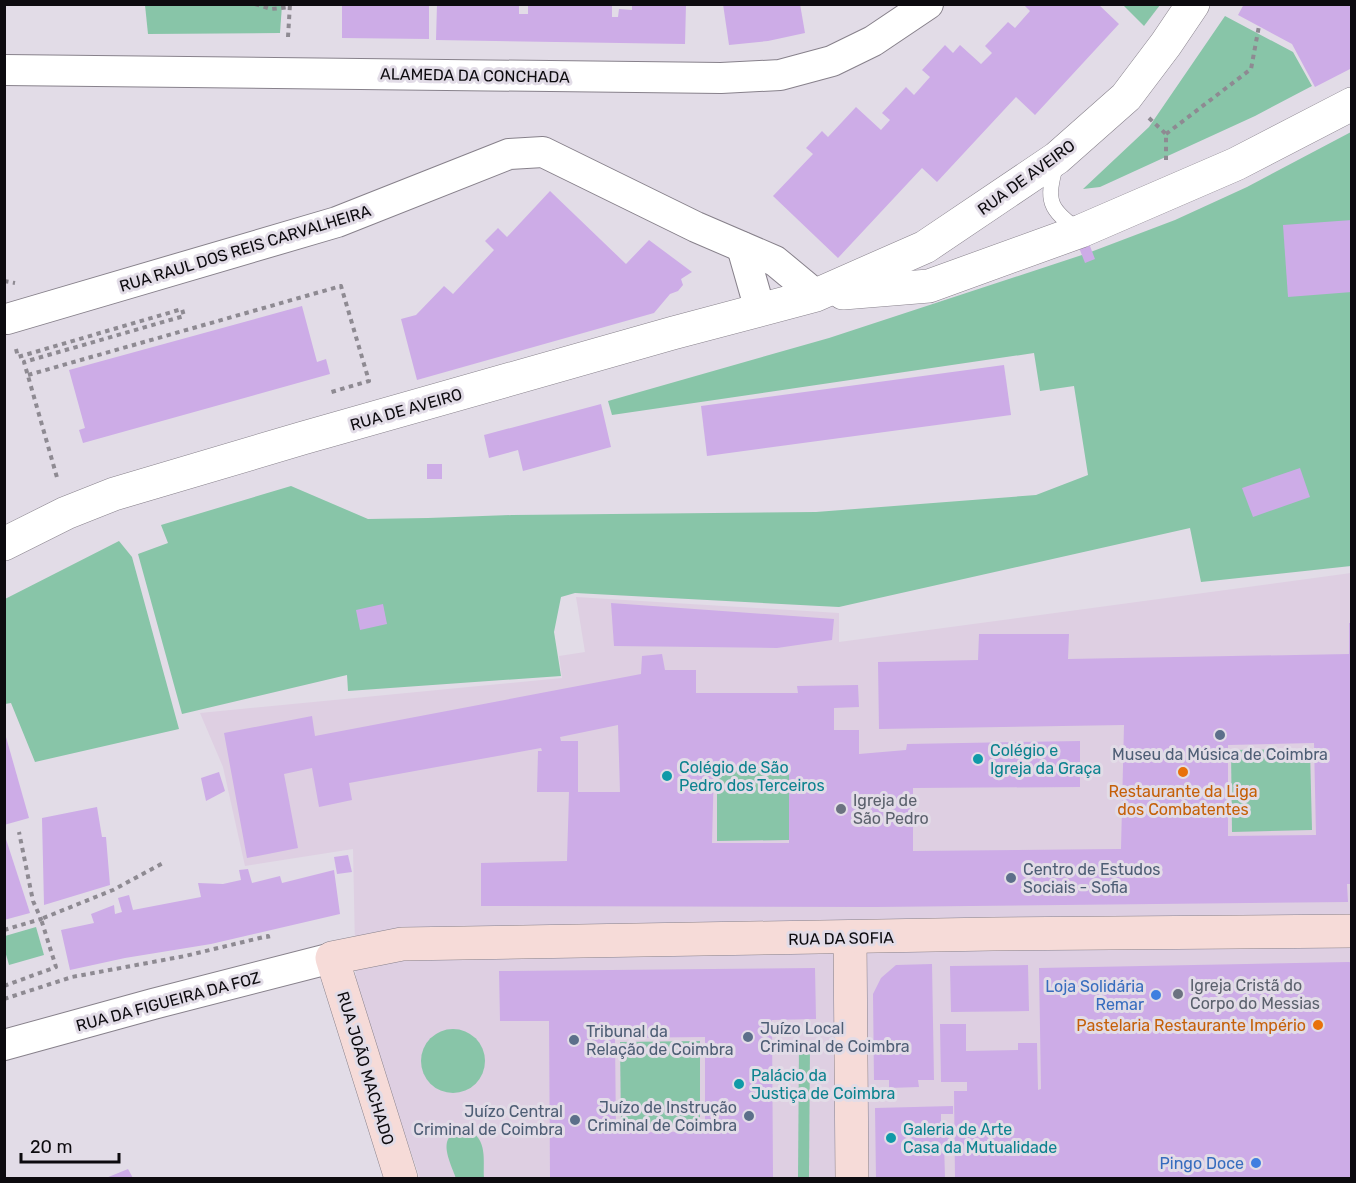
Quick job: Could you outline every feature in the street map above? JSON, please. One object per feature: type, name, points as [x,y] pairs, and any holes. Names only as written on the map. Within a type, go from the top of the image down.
[{"type":"main road","name":"RUA DA SOFIA","points":[[332,958],[402,944],[993,934],[1352,931]]},
{"type":"main road","points":[[850,938],[852,1179]]},
{"type":"main road","name":"RUA JOÃO MACHADO","points":[[332,958],[401,1179]]},
{"type":"street","name":"ALAMEDA DA CONCHADA","points":[[4,70],[721,78],[780,75],[832,61],[873,41],[928,4]]},
{"type":"street","name":"RUA DE AVEIRO","points":[[4,544],[66,513],[114,494],[314,435],[816,295],[925,247],[1057,158],[1126,97],[1193,4]]},
{"type":"street","name":"RUA DE AVEIRO","points":[[816,295],[929,286],[1081,231],[1236,164],[1352,104]]},
{"type":"street","name":"RUA RAUL DOS REIS CARVALHEIRA","points":[[7,319],[338,222],[509,154],[543,152],[775,261],[816,295]]},
{"type":"street","points":[[742,247],[760,310]]},
{"type":"street","name":"RUA DA FIGUEIRA DA FOZ","points":[[4,1045],[332,958]]},
{"type":"lane","points":[[1057,158],[1049,190],[1058,216],[1081,231]]},
{"type":"path","points":[[255,4],[272,9],[290,6],[288,37]]},
{"type":"path","points":[[1166,134],[1251,69],[1259,26]]},
{"type":"path","points":[[28,375],[340,286],[369,381],[325,394]]},
{"type":"path","points":[[7,319],[18,357],[182,309],[184,316],[24,362],[57,478]]},
{"type":"path","points":[[4,986],[56,967],[41,919],[33,902],[19,832]]},
{"type":"path","points":[[4,930],[41,919],[113,890],[165,862]]},
{"type":"path","points":[[4,999],[72,977],[185,956],[268,936]]},
{"type":"shaded area","points":[[1351,573],[1351,1178],[420,1178],[356,995],[353,849],[245,866],[223,767],[200,713],[562,678],[559,656],[585,652],[576,597],[839,613],[839,642]]},
{"type":"green space","points":[[145,5],[282,5],[280,33],[148,34]]},
{"type":"green space","points":[[1123,5],[1160,5],[1144,26]]},
{"type":"green space","points":[[1225,16],[1293,52],[1312,86],[1255,116],[1100,187],[1083,189],[1149,127]]},
{"type":"green space","points":[[1351,132],[1351,566],[1201,582],[1190,528],[839,607],[575,593],[561,597],[554,632],[561,676],[348,691],[347,675],[182,714],[138,554],[168,543],[161,525],[291,486],[368,519],[816,512],[1036,495],[1088,475],[1074,386],[1040,391],[1034,353],[612,415],[608,401],[829,338],[1088,253],[1175,220],[1247,187]]},
{"type":"green space","points":[[119,541],[132,557],[179,729],[35,762],[11,703],[5,704],[5,599]]},
{"type":"green space","points":[[1310,749],[1312,830],[1232,832],[1231,750]]},
{"type":"green space","points":[[717,767],[789,767],[789,840],[717,841]]},
{"type":"green space","points":[[36,927],[44,955],[9,965],[5,951],[5,936]]},
{"type":"green space","points":[[447,1029],[459,1029],[476,1038],[483,1049],[485,1061],[483,1073],[476,1084],[459,1093],[447,1093],[435,1088],[426,1079],[421,1067],[421,1055],[426,1043],[435,1034]]},
{"type":"green space","points":[[700,1041],[700,1127],[621,1127],[620,1042]]},
{"type":"green space","points":[[799,1043],[810,1043],[809,1178],[798,1178]]},
{"type":"green space","points":[[468,1130],[482,1144],[484,1178],[456,1178],[450,1163],[447,1141],[457,1132]]},
{"type":"building","points":[[342,4],[429,4],[429,39],[342,38]]},
{"type":"building","points":[[437,4],[519,4],[519,14],[528,14],[528,4],[612,4],[612,17],[618,17],[619,9],[632,10],[632,4],[686,4],[685,44],[436,40]]},
{"type":"building","points":[[723,4],[800,4],[805,33],[768,41],[729,45]]},
{"type":"building","points":[[1023,4],[1098,4],[1119,24],[1035,115],[1016,97],[937,182],[922,168],[838,258],[773,196],[813,154],[806,148],[822,131],[828,137],[856,107],[881,130],[890,120],[882,113],[906,87],[914,95],[930,77],[922,70],[945,45],[953,53],[960,45],[981,64],[992,53],[985,46],[1008,22],[1015,28],[1030,11]]},
{"type":"building","points":[[1244,4],[1352,4],[1352,68],[1315,87],[1292,44],[1238,15]]},
{"type":"building","points":[[550,191],[626,264],[649,240],[692,272],[681,279],[683,285],[678,291],[670,294],[654,313],[417,380],[401,319],[416,315],[444,286],[453,294],[494,250],[485,241],[498,228],[507,237]]},
{"type":"building","points":[[1352,220],[1352,292],[1288,297],[1283,225]]},
{"type":"building","points":[[1088,241],[1095,259],[1085,263],[1078,245]]},
{"type":"building","points":[[302,306],[317,362],[326,359],[330,374],[83,443],[79,430],[85,428],[69,370]]},
{"type":"building","points":[[1004,365],[1011,415],[707,456],[701,406]]},
{"type":"building","points":[[601,404],[611,447],[523,471],[518,450],[489,458],[484,435]]},
{"type":"building","points":[[427,464],[442,464],[442,479],[427,479]]},
{"type":"building","points":[[1300,468],[1310,497],[1253,517],[1242,488]]},
{"type":"building","points":[[611,603],[834,619],[832,640],[777,648],[614,646]]},
{"type":"building","points":[[383,604],[387,624],[360,630],[356,610]]},
{"type":"building","points":[[1349,623],[1352,623],[1352,884],[1347,884],[1348,902],[875,907],[481,906],[481,863],[567,861],[569,792],[537,792],[538,751],[542,751],[541,748],[349,783],[352,800],[319,807],[312,768],[284,774],[298,848],[247,858],[224,733],[312,716],[315,736],[641,674],[642,656],[662,654],[665,670],[696,670],[696,693],[798,693],[797,686],[858,685],[859,707],[834,708],[834,730],[859,730],[859,754],[906,750],[907,744],[1080,741],[1080,787],[913,788],[913,851],[1121,849],[1124,725],[879,729],[878,662],[978,660],[979,634],[1069,634],[1068,659],[1349,654]],"holes":[[[618,725],[620,792],[578,792],[578,741],[561,741],[560,737]],[[1314,743],[1316,835],[1228,836],[1228,745]],[[714,766],[789,766],[789,843],[712,843]]]},
{"type":"building","points":[[4,730],[29,818],[4,825]]},
{"type":"building","points":[[219,772],[225,791],[206,801],[201,778]]},
{"type":"building","points":[[97,807],[102,837],[106,837],[110,885],[44,905],[42,818]]},
{"type":"building","points":[[4,833],[30,913],[4,920]]},
{"type":"building","points":[[348,855],[352,872],[337,874],[334,857]]},
{"type":"building","points":[[248,869],[252,883],[280,876],[282,883],[334,870],[340,914],[211,944],[125,958],[70,970],[61,930],[94,923],[91,914],[114,905],[115,914],[122,912],[118,898],[129,895],[133,910],[201,897],[198,883],[223,884],[241,880],[239,870]]},
{"type":"building","points":[[1352,963],[1352,1178],[955,1178],[954,1091],[967,1091],[967,1082],[941,1082],[940,1024],[966,1024],[966,1051],[1018,1050],[1018,1043],[1037,1043],[1038,1090],[1041,1089],[1039,968]]},
{"type":"building","points":[[932,964],[934,1080],[918,1080],[919,1087],[889,1088],[889,1080],[874,1080],[873,994],[881,978],[896,965]]},
{"type":"building","points":[[1028,965],[1029,1011],[951,1012],[950,966]]},
{"type":"building","name":"Palácio da Justiça de Coimbra","points":[[815,968],[816,1019],[772,1020],[773,1178],[550,1178],[549,1021],[500,1021],[499,971]],"holes":[[[705,1037],[705,1131],[616,1133],[615,1038]]]},
{"type":"building","points":[[953,1106],[953,1114],[941,1114],[941,1124],[949,1124],[950,1143],[944,1143],[945,1178],[876,1178],[875,1108]]},
{"type":"building","points":[[128,1169],[133,1178],[106,1178]]},
{"type":"place","name":"Museu da Música de Coimbra","points":[[1220,735]]},
{"type":"place","name":"Colégio e Igreja da Graça","points":[[978,759]]},
{"type":"place","name":"Restaurante da Liga dos Combatentes","points":[[1183,772]]},
{"type":"place","name":"Colégio de São Pedro dos Terceiros","points":[[667,776]]},
{"type":"place","name":"Igreja de São Pedro","points":[[841,809]]},
{"type":"place","name":"Centro de Estudos Sociais - Sofia","points":[[1011,878]]},
{"type":"place","name":"Igreja Cristã do Corpo do Messias","points":[[1178,994]]},
{"type":"place","name":"Loja Solidária Remar","points":[[1156,995]]},
{"type":"place","name":"Pastelaria Restaurante Império","points":[[1318,1025]]},
{"type":"place","name":"Juízo Local Criminal de Coimbra","points":[[748,1037]]},
{"type":"place","name":"Tribunal da Relação de Coimbra","points":[[574,1040]]},
{"type":"place","name":"Palácio da Justiça de Coimbra","points":[[739,1084]]},
{"type":"place","name":"Juízo de Instrução Criminal de Coimbra","points":[[749,1116]]},
{"type":"place","name":"Juízo Central Criminal de Coimbra","points":[[575,1120]]},
{"type":"place","name":"Galeria de Arte Casa da Mutualidade","points":[[891,1138]]},
{"type":"place","name":"Pingo Doce","points":[[1256,1163]]}]
